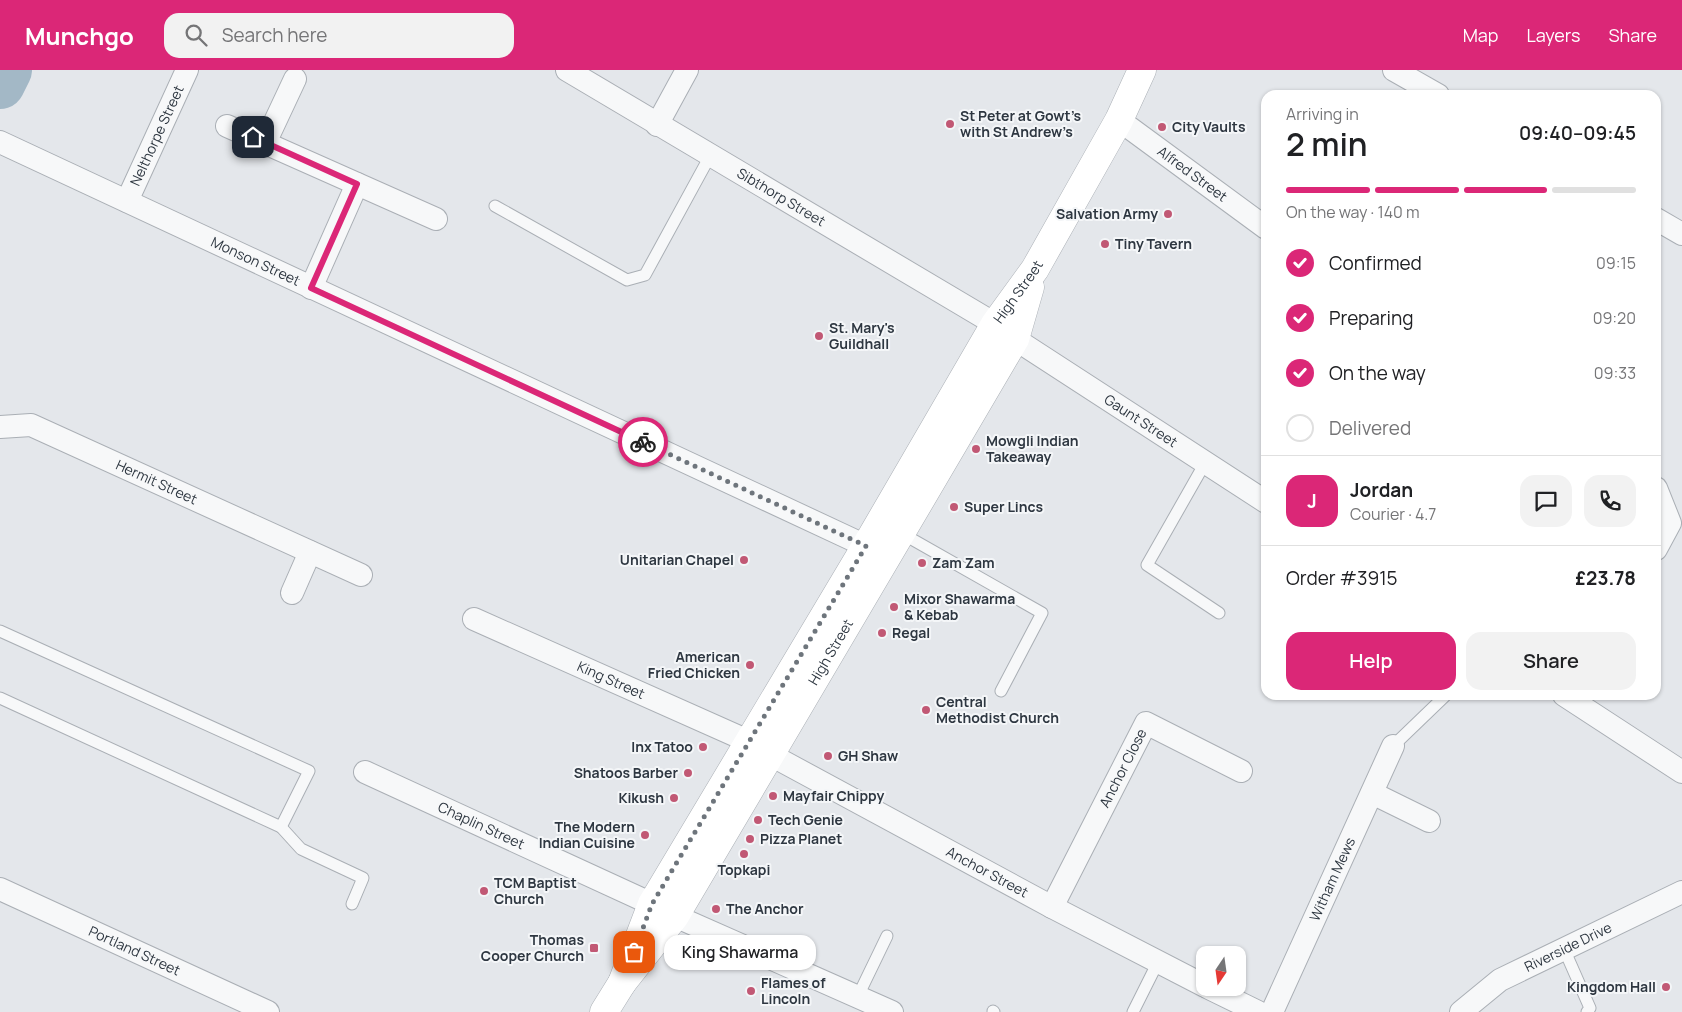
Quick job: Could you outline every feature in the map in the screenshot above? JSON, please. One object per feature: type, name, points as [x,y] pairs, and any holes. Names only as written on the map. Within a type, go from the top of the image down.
[{"type":"street","name":"Nelthorpe Street","points":[[127,201],[187,70]]},
{"type":"street","name":"Sibthorp Street","points":[[567,70],[1005,331]]},
{"type":"street","points":[[657,125],[687,70]]},
{"type":"street","name":"High Street","points":[[759,748],[901,533],[1035,269],[1119,120],[1142,70]]},
{"type":"street","points":[[1394,70],[1429,90]]},
{"type":"street","points":[[265,143],[295,79]]},
{"type":"street","name":"Alfred Street","points":[[1119,120],[1261,224]]},
{"type":"street","points":[[227,126],[436,220]]},
{"type":"street","name":"Monson Street","points":[[1,142],[866,546]]},
{"type":"street","points":[[311,288],[357,184]]},
{"type":"street","points":[[1661,222],[1682,234]]},
{"type":"street","name":"High Street","points":[[604,1012],[759,748],[866,546],[1005,331]]},
{"type":"street","name":"Gaunt Street","points":[[1005,331],[1261,499]]},
{"type":"street","name":"Hermit Street","points":[[0,427],[31,425],[361,575]]},
{"type":"street","points":[[1661,498],[1676,526],[1661,543]]},
{"type":"street","points":[[292,592],[310,552]]},
{"type":"street","name":"King Street","points":[[474,619],[759,748]]},
{"type":"street","points":[[1576,700],[1682,772]]},
{"type":"street","name":"Anchor Close","points":[[1052,907],[1146,723],[1241,771]]},
{"type":"street","name":"Witham Mews","points":[[1272,1012],[1393,746]]},
{"type":"street","name":"Anchor Street","points":[[759,748],[1052,907],[1196,981]]},
{"type":"street","name":"Chaplin Street","points":[[365,772],[664,910],[892,1012]]},
{"type":"street","points":[[1372,793],[1429,821]]},
{"type":"street","name":"Portland Street","points":[[0,889],[268,1012]]},
{"type":"street","name":"Riverside Drive","points":[[1461,1012],[1500,980],[1682,892]]},
{"type":"street","points":[[1225,996],[1258,1012]]},
{"type":"lane","points":[[495,206],[626,280],[645,275],[710,156]]},
{"type":"lane","points":[[1205,463],[1147,565],[1219,613]]},
{"type":"lane","points":[[901,533],[1042,613],[1001,691]]},
{"type":"lane","points":[[0,631],[308,771],[281,827]]},
{"type":"lane","points":[[0,698],[281,827],[301,849],[363,878],[352,904]]},
{"type":"lane","points":[[1393,746],[1441,700]]},
{"type":"lane","points":[[858,996],[887,936]]},
{"type":"lane","points":[[1564,949],[1590,1008],[1587,1012]]},
{"type":"lane","points":[[1133,1012],[1158,962]]},
{"type":"waterway","points":[[0,84],[7,70]]},
{"type":"way so far","points":[[634,952],[652,904],[866,546],[643,442]]},
{"type":"place","name":"St Peter at Gowt’s with St Andrew’s","points":[[950,124]]},
{"type":"place","name":"City Vaults","points":[[1162,127]]},
{"type":"place","name":"Salvation Army","points":[[1168,214]]},
{"type":"place","name":"Tiny Tavern","points":[[1105,244]]},
{"type":"place","name":"St. Mary's Guildhall","points":[[819,336]]},
{"type":"place","name":"Mowgli Indian Takeaway","points":[[976,449]]},
{"type":"place","name":"Super Lincs","points":[[954,507]]},
{"type":"place","name":"Unitarian Chapel","points":[[744,560]]},
{"type":"place","name":"Zam Zam","points":[[922,563]]},
{"type":"place","name":"Mixor Shawarma & Kebab","points":[[894,607]]},
{"type":"place","name":"Regal","points":[[882,633]]},
{"type":"place","name":"American Fried Chicken","points":[[750,665]]},
{"type":"place","name":"Central Methodist Church","points":[[926,710]]},
{"type":"place","name":"Inx Tatoo","points":[[703,747]]},
{"type":"place","name":"GH Shaw","points":[[828,756]]},
{"type":"place","name":"Shatoos Barber","points":[[688,773]]},
{"type":"place","name":"Mayfair Chippy","points":[[773,796]]},
{"type":"place","name":"Kikush","points":[[674,798]]},
{"type":"place","name":"Tech Genie","points":[[758,820]]},
{"type":"place","name":"The Modern Indian Cuisine","points":[[645,835]]},
{"type":"place","name":"Pizza Planet","points":[[750,839]]},
{"type":"place","name":"Topkapi","points":[[744,854]]},
{"type":"place","name":"TCM Baptist Church","points":[[484,891]]},
{"type":"place","name":"The Anchor","points":[[716,909]]},
{"type":"place","name":"Thomas Cooper Church","points":[[594,948]]},
{"type":"place","name":"King Shawarma","points":[[634,952]]},
{"type":"place","name":"Kingdom Hall","points":[[1666,987]]},
{"type":"place","name":"Flames of Lincoln","points":[[751,991]]},
{"type":"route","points":[[253,137],[357,184],[311,288],[643,442]]}]
